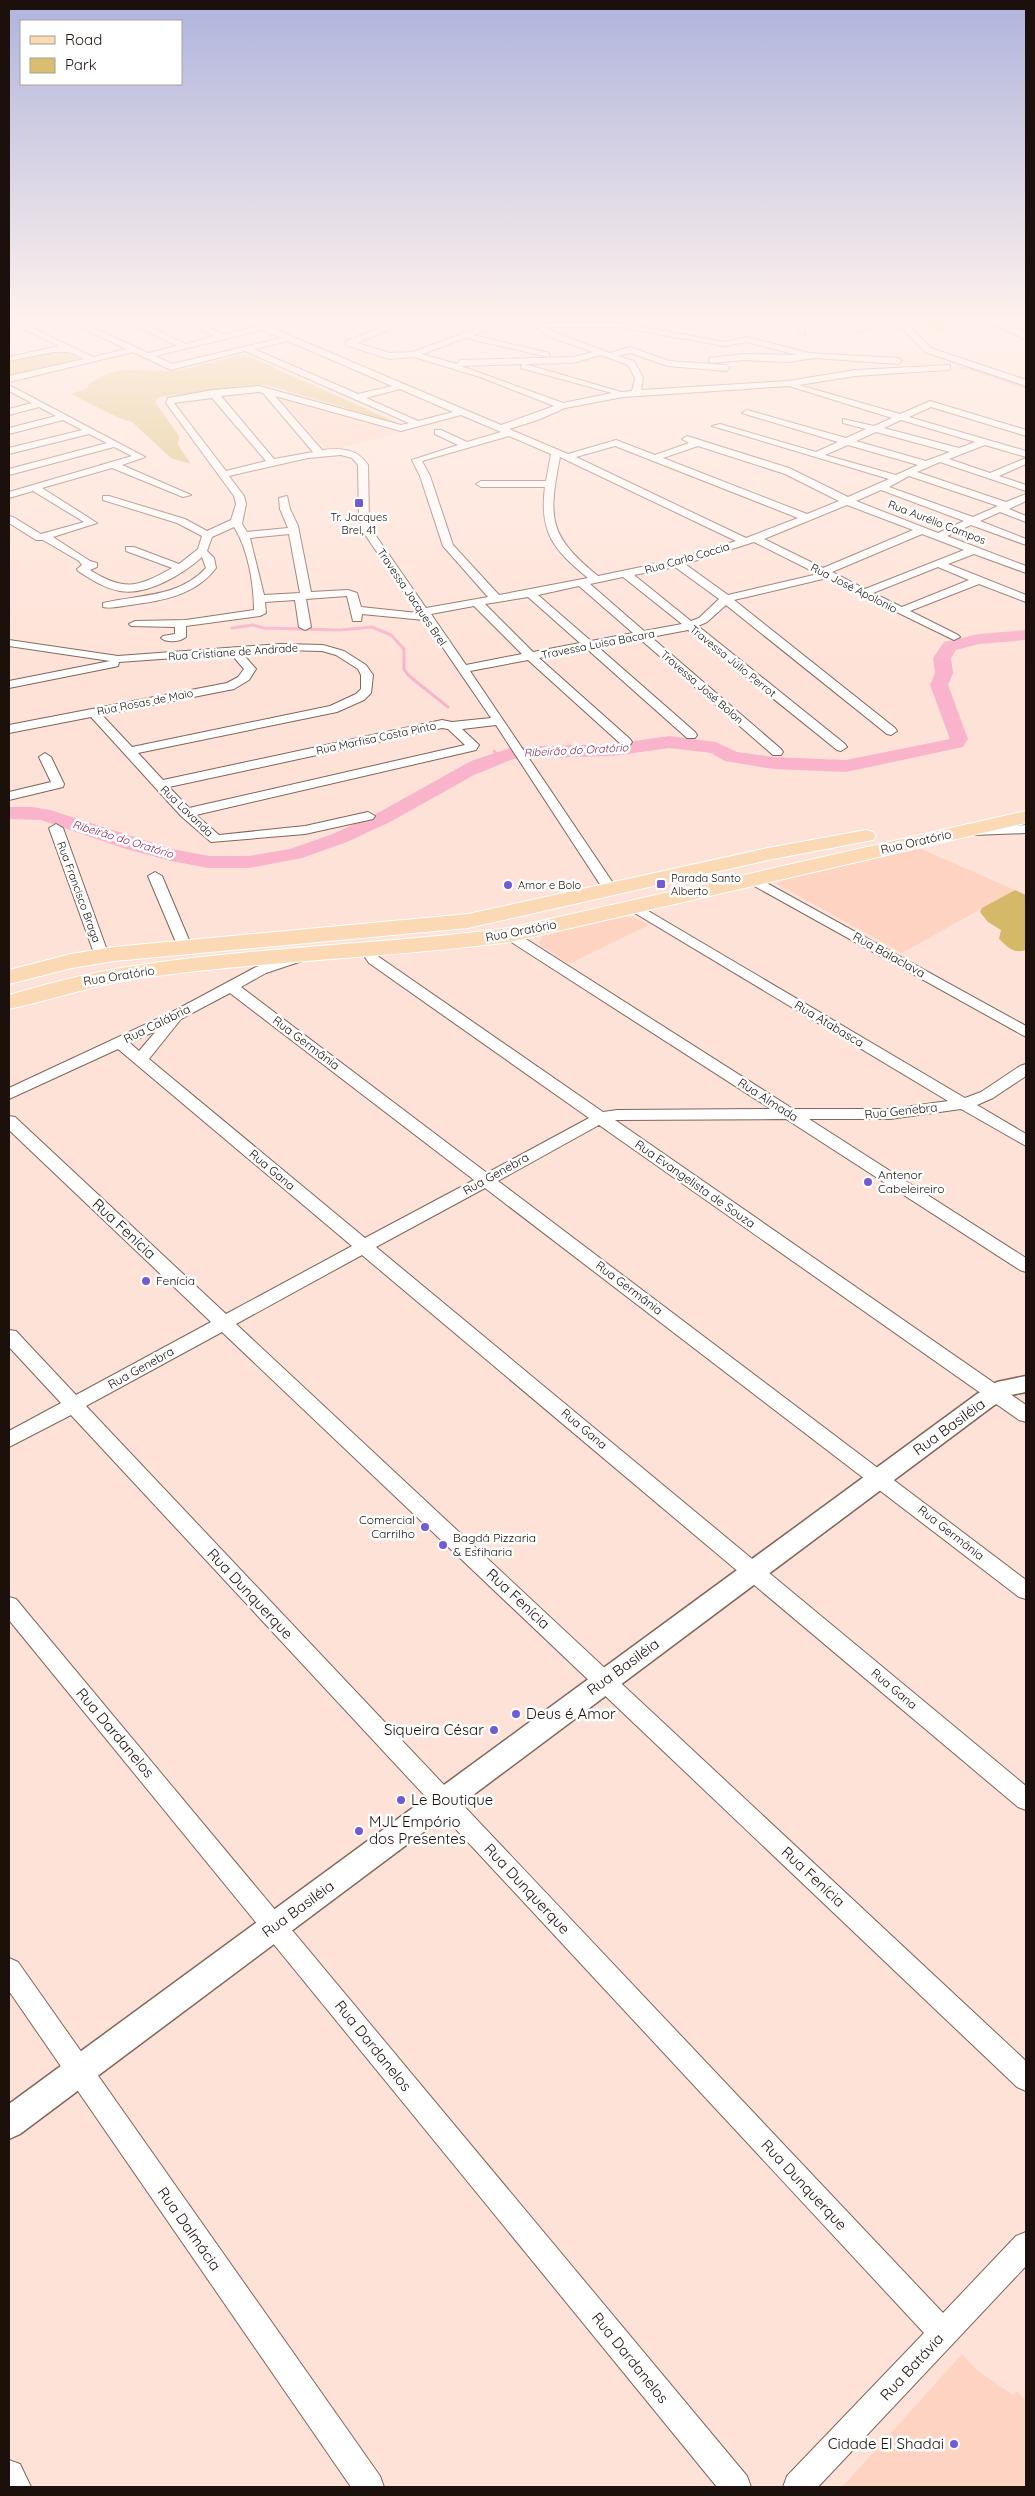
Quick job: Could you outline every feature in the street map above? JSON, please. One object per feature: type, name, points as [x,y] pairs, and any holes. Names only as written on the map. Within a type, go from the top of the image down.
[{"type":"main road","name":"Rua Oratório","points":[[9,976],[102,956],[185,946],[431,925],[516,912],[610,889],[820,843],[883,833],[1026,800]]},
{"type":"main road","name":"Rua Oratório","points":[[9,1002],[66,985],[124,974],[305,955],[455,943],[510,935],[1026,817]]},
{"type":"main road","points":[[718,866],[734,870],[752,879]]},
{"type":"main road","points":[[510,935],[506,928],[506,921],[516,912]]},
{"type":"street","points":[[9,451],[79,433]]},
{"type":"street","points":[[9,495],[139,459],[140,456],[94,433]]},
{"type":"street","points":[[135,624],[181,623],[260,613],[259,599],[244,535],[236,522],[240,504],[239,496],[192,433]]},
{"type":"street","points":[[247,433],[273,464]]},
{"type":"street","points":[[222,475],[320,454],[302,433]]},
{"type":"street","points":[[441,433],[468,446]]},
{"type":"street","points":[[497,600],[448,546],[425,476],[417,463],[420,458],[468,446],[499,433]]},
{"type":"street","name":"Rua José Apolonio","points":[[515,433],[825,573],[954,637]]},
{"type":"street","points":[[652,459],[703,433]]},
{"type":"street","points":[[728,433],[817,455],[898,479]]},
{"type":"street","points":[[819,433],[926,464]]},
{"type":"street","points":[[817,455],[864,433]]},
{"type":"street","points":[[895,433],[961,452]]},
{"type":"street","points":[[961,433],[1026,454]]},
{"type":"street","points":[[691,441],[864,494]]},
{"type":"street","name":"Rua Carlo Coccia","points":[[303,596],[351,594],[357,614],[424,614],[678,563],[749,540],[807,518],[881,487],[926,464],[987,441]]},
{"type":"street","points":[[567,457],[616,443],[652,459],[807,518]]},
{"type":"street","points":[[9,472],[115,444]]},
{"type":"street","name":"Travessa Jacques Brel","points":[[320,454],[345,452],[360,459],[363,465],[364,521],[369,533],[461,669],[499,721],[518,753],[610,889]]},
{"type":"street","points":[[556,452],[550,484],[549,518],[552,534],[561,547],[597,580]]},
{"type":"street","points":[[940,459],[1026,488]]},
{"type":"street","points":[[990,476],[1026,461]]},
{"type":"street","points":[[115,466],[186,495]]},
{"type":"street","name":"Rua Aurélio Campos","points":[[786,470],[849,501],[1026,570]]},
{"type":"street","points":[[910,473],[1004,507],[1026,519]]},
{"type":"street","points":[[480,484],[550,484]]},
{"type":"street","name":"Rua Aurélio Campos","points":[[881,487],[1026,542]]},
{"type":"street","points":[[9,519],[36,537],[45,537],[87,525],[92,521],[35,488]]},
{"type":"street","points":[[939,536],[1026,497]]},
{"type":"street","points":[[106,498],[181,521],[207,535]]},
{"type":"street","points":[[284,498],[285,509],[294,531],[303,596],[305,627]]},
{"type":"street","points":[[45,537],[84,559],[86,563],[93,565],[82,569],[99,580],[124,588],[134,588],[180,568],[202,552],[207,535],[236,522]]},
{"type":"street","points":[[726,599],[825,573],[923,530]]},
{"type":"street","points":[[244,535],[294,531]]},
{"type":"street","points":[[130,549],[180,568]]},
{"type":"street","points":[[864,593],[974,550]]},
{"type":"street","points":[[107,605],[158,597],[192,584],[208,573],[211,568],[209,558],[202,552]]},
{"type":"street","points":[[678,563],[891,731]]},
{"type":"street","points":[[938,564],[1026,599]]},
{"type":"street","name":"Travessa Júlio Perrot","points":[[626,574],[841,747]]},
{"type":"street","points":[[901,611],[979,580]]},
{"type":"street","name":"Travessa José Bolon","points":[[582,583],[777,752]]},
{"type":"street","points":[[530,593],[691,735]]},
{"type":"street","points":[[259,599],[303,596]]},
{"type":"street","name":"Travessa Luisa Bacara","points":[[461,669],[690,626],[703,620],[726,599]]},
{"type":"street","points":[[477,603],[531,656],[626,742]]},
{"type":"street","points":[[167,638],[180,637],[181,623]]},
{"type":"street","name":"Rua Cristiane de Andrade","points":[[9,642],[98,657],[137,660],[303,646],[323,648],[340,653],[362,667],[367,675],[367,690],[360,697],[333,709],[129,750]]},
{"type":"street","name":"Rua Rosas de Maio","points":[[9,729],[240,682],[249,674],[250,669],[234,651]]},
{"type":"street","points":[[9,684],[137,660]]},
{"type":"street","name":"Rua Lavanda","points":[[94,713],[186,813],[208,834],[224,840],[305,830],[368,816]]},
{"type":"street","points":[[452,726],[499,721]]},
{"type":"street","name":"Rua Marfisa Costa Pinto","points":[[160,785],[434,725],[452,726],[473,746],[186,813]]},
{"type":"street","points":[[9,796],[58,784],[44,757]]},
{"type":"street","name":"Rua Francisco Braga","points":[[56,828],[102,956]]},
{"type":"street","points":[[962,831],[1026,829]]},
{"type":"street","points":[[156,876],[185,946]]},
{"type":"street","name":"Rua Balaclava","points":[[752,879],[1026,1032]]},
{"type":"street","name":"Rua Atabasca","points":[[633,906],[1026,1141]]},
{"type":"street","name":"Rua Almada","points":[[510,935],[1026,1266]]},
{"type":"street","name":"Rua Evangelista de Souza","points":[[367,950],[374,960],[1026,1415]]},
{"type":"street","name":"Rua Calábria","points":[[9,1094],[177,1015],[269,966],[305,955]]},
{"type":"street","name":"Rua Germânia","points":[[230,986],[1026,1591]]},
{"type":"street","points":[[140,1059],[177,1015]]},
{"type":"street","name":"Rua Gana","points":[[119,1042],[1026,1800]]},
{"type":"street","name":"Rua Genebra","points":[[9,1440],[600,1118],[617,1115],[890,1114],[964,1104],[987,1095],[1026,1069]]},
{"type":"street","name":"Rua Fenícia","points":[[9,1121],[1026,2078]]},
{"type":"street","name":"Rua Dunquerque","points":[[9,1336],[943,2333]]},
{"type":"street","name":"Rua Basiléia","points":[[9,2123],[995,1393],[1012,1385],[1026,1384]]},
{"type":"street","name":"Rua Dardanelos","points":[[9,1605],[736,2487]]},
{"type":"street","name":"Rua Dalmácia","points":[[9,1970],[370,2487]]},
{"type":"street","name":"Rua Batávia","points":[[798,2487],[1026,2246]]},
{"type":"street","points":[[9,2475],[16,2487]]},
{"type":"shaded area","points":[[311,433],[399,433],[327,451]]},
{"type":"shaded area","points":[[919,848],[1015,890],[902,953],[777,884],[778,881]]},
{"type":"shaded area","points":[[1015,890],[1026,895],[1026,950],[1021,951],[1011,949],[1005,945],[999,939],[1001,930],[988,922],[980,912],[982,908]]},
{"type":"shaded area","points":[[620,917],[634,917],[649,925],[569,964],[539,944],[543,934]]},
{"type":"shaded area","name":"Cidade El Shadai","points":[[962,2354],[977,2370],[1013,2395],[1017,2391],[1026,2400],[1026,2487],[842,2487]]},
{"type":"green space","points":[[144,433],[177,433],[179,436],[178,445],[191,464],[171,458]]},
{"type":"waterway","points":[[232,628],[253,625],[264,628],[340,630],[372,627],[391,635],[404,649],[404,669],[408,675],[448,707]]},
{"type":"waterway","name":"Ribeirão do Oratório","points":[[9,813],[43,814],[152,851],[190,859],[209,862],[248,862],[295,854],[340,838],[404,807],[478,765],[513,753],[613,750],[669,742],[716,748],[732,757],[773,763],[846,766],[865,763],[876,758],[956,743],[959,739],[958,734],[939,685],[939,681],[944,673],[942,658],[950,646],[979,639],[1026,635]]},
{"type":"waterway","name":"Ribeirão do Oratório","points":[[494,751],[499,756]]},
{"type":"place","name":"Tr. Jacques Brel, 41","points":[[359,503]]},
{"type":"place","name":"Parada Santo Alberto","points":[[661,884]]},
{"type":"place","name":"Amor e Bolo","points":[[508,885]]},
{"type":"place","name":"Antenor Cabeleireiro","points":[[868,1182]]},
{"type":"place","name":"Fenícia","points":[[146,1281]]},
{"type":"place","name":"Comercial Carrilho","points":[[425,1527]]},
{"type":"place","name":"Bagdá Pizzaria & Esfiharia","points":[[443,1545]]},
{"type":"place","name":"Deus é Amor","points":[[516,1714]]},
{"type":"place","name":"Siqueira César","points":[[494,1730]]},
{"type":"place","name":"Le Boutique","points":[[401,1800]]},
{"type":"place","name":"MJL Empório dos Presentes","points":[[359,1831]]},
{"type":"place","name":"Cidade El Shadai","points":[[954,2444]]}]
